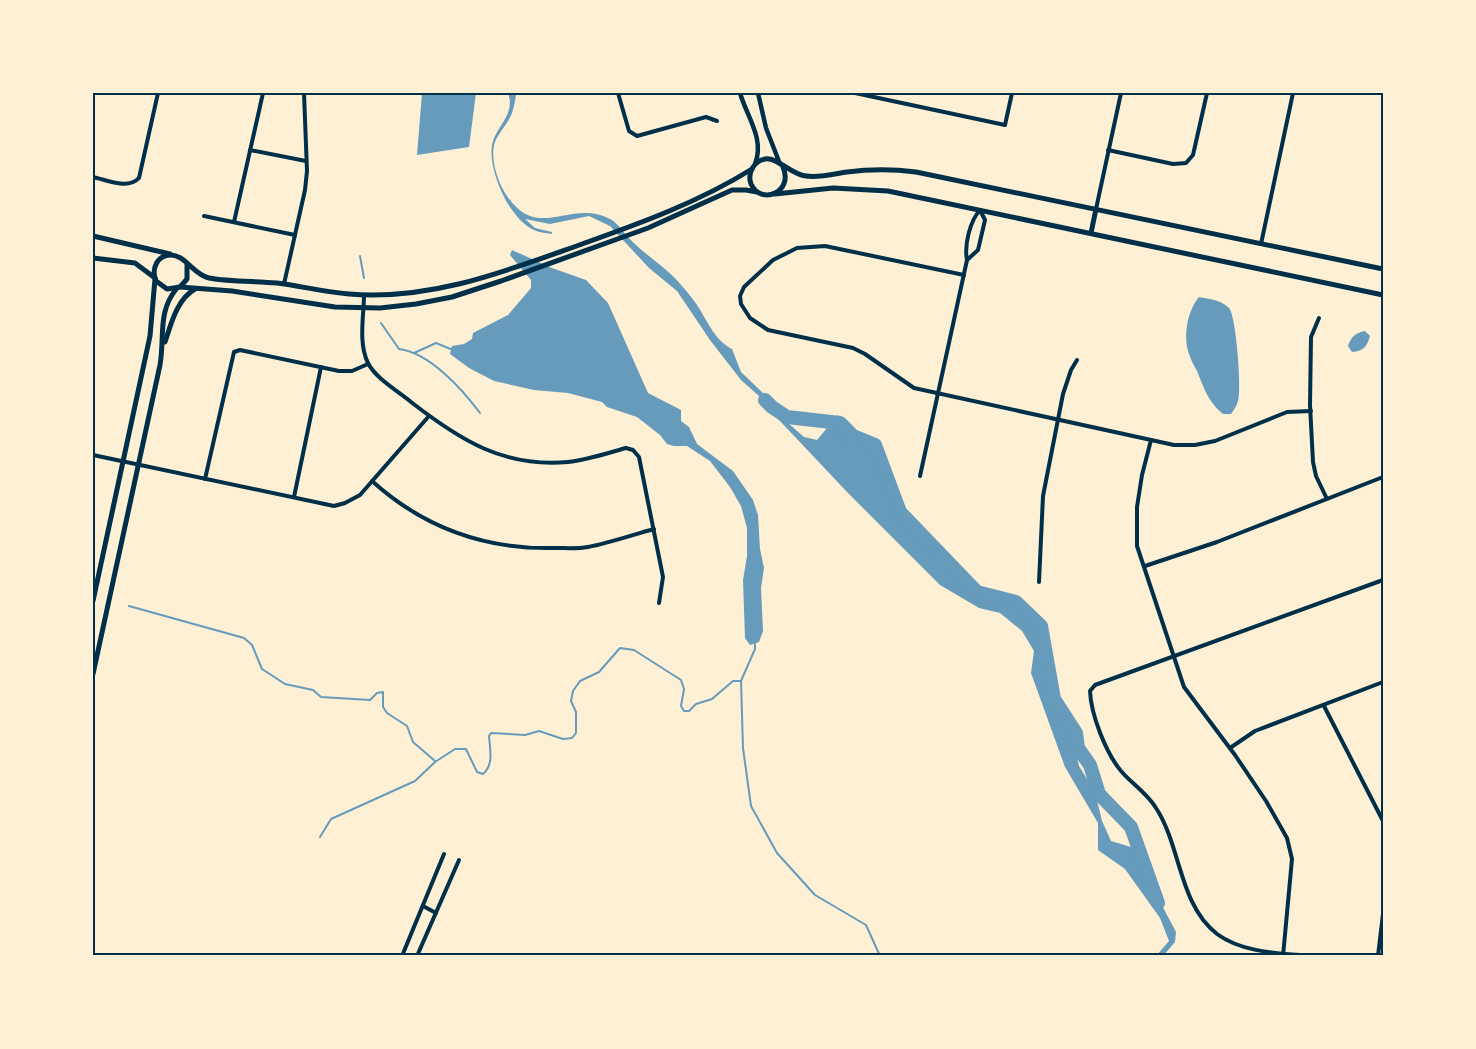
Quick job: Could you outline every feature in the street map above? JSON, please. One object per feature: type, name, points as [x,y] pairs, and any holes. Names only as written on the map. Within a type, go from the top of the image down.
[{"type":"main road","points":[[93,236],[176,255],[208,278],[284,284],[364,295],[432,290],[498,274],[642,222],[693,201],[762,160],[770,159],[807,177],[865,170],[903,170],[1383,269]]},
{"type":"main road","points":[[753,166],[750,176],[751,183],[758,192]]},
{"type":"main road","points":[[773,194],[785,183],[786,177],[781,166]]},
{"type":"main road","points":[[93,258],[135,263],[164,288],[232,291],[328,306],[364,308],[404,306],[440,299],[501,281],[648,228],[732,190],[746,190],[768,195],[822,188],[861,188],[980,210],[1383,295]]},
{"type":"main road","points":[[1091,233],[1096,209]]},
{"type":"main road","points":[[93,601],[150,336],[154,268],[160,259],[176,255]]},
{"type":"main road","points":[[93,672],[163,347],[165,307],[188,276],[187,264]]},
{"type":"main road","points":[[163,347],[178,309],[188,293],[195,289]]},
{"type":"street","points":[[93,177],[125,184],[136,182],[141,173],[158,93]]},
{"type":"street","points":[[234,222],[263,93]]},
{"type":"street","points":[[284,284],[305,190],[304,93]]},
{"type":"street","points":[[618,93],[629,131],[637,136],[706,117],[717,122]]},
{"type":"street","points":[[740,93],[759,142],[759,150],[753,166]]},
{"type":"street","points":[[758,93],[766,128],[781,166]]},
{"type":"street","points":[[855,93],[1005,125],[1012,93]]},
{"type":"street","points":[[1096,209],[1121,93]]},
{"type":"street","points":[[1108,150],[1173,164],[1186,163],[1193,155],[1207,93]]},
{"type":"street","points":[[1261,244],[1293,93]]},
{"type":"street","points":[[250,150],[306,161]]},
{"type":"street","points":[[920,476],[964,275],[973,217],[980,210],[984,220],[978,250],[967,260]]},
{"type":"street","points":[[204,216],[295,235]]},
{"type":"street","points":[[968,241],[979,244]]},
{"type":"street","points":[[964,275],[825,246],[797,248],[773,260],[744,287],[740,296],[741,304],[750,318],[768,330],[853,348],[914,388],[1174,445],[1195,445],[1215,441],[1287,412],[1311,411]]},
{"type":"street","points":[[364,295],[363,336],[368,364],[382,379],[467,442],[502,456],[536,462],[569,462],[626,448],[633,450],[639,458],[663,577],[658,603]]},
{"type":"street","points":[[1318,318],[1311,337],[1313,462],[1316,476],[1327,499]]},
{"type":"street","points":[[206,479],[234,352],[240,350],[339,371],[352,370],[368,364]]},
{"type":"street","points":[[1039,582],[1043,496],[1063,394],[1077,360]]},
{"type":"street","points":[[294,498],[321,367]]},
{"type":"street","points":[[93,455],[334,506],[360,495],[429,416]]},
{"type":"street","points":[[1151,440],[1137,507],[1137,546],[1184,687],[1230,748],[1266,801],[1287,838],[1292,859],[1283,954]]},
{"type":"street","points":[[1145,566],[1217,542],[1383,477]]},
{"type":"street","points":[[372,482],[404,508],[436,526],[505,546],[543,549],[586,548],[654,529]]},
{"type":"street","points":[[1310,956],[1247,948],[1230,942],[1210,928],[1198,914],[1170,836],[1156,807],[1121,772],[1108,751],[1090,703],[1090,691],[1095,685],[1383,580]]},
{"type":"street","points":[[1230,748],[1255,731],[1383,682]]},
{"type":"street","points":[[1324,705],[1383,821]]},
{"type":"street","points":[[402,956],[444,854]]},
{"type":"street","points":[[417,956],[459,860]]},
{"type":"street","points":[[423,906],[436,913]]},
{"type":"street","points":[[1377,956],[1383,914]]},
{"type":"water","points":[[422,93],[476,93],[469,147],[417,155]]},
{"type":"water","points":[[508,93],[516,95],[514,106],[495,141],[493,157],[502,188],[517,208],[530,216],[542,218],[582,213],[597,214],[612,220],[634,244],[670,273],[682,286],[717,336],[732,349],[741,372],[763,393],[788,423],[804,437],[817,440],[838,415],[854,444],[871,446],[873,456],[882,469],[906,518],[943,566],[979,598],[1007,604],[1038,626],[1042,638],[1051,698],[1073,740],[1079,766],[1095,792],[1102,821],[1111,841],[1131,847],[1176,932],[1175,942],[1163,956],[1156,956],[1169,941],[1160,918],[1125,869],[1098,850],[1098,823],[1065,767],[1031,673],[1034,651],[1022,631],[1000,613],[979,608],[940,585],[848,493],[759,396],[741,380],[710,340],[677,291],[649,268],[610,226],[589,216],[550,224],[525,219],[535,228],[552,232],[552,234],[530,228],[522,222],[507,203],[493,167],[492,145],[508,114],[510,100]]},
{"type":"water","points":[[512,250],[586,280],[608,303],[648,393],[681,410],[681,421],[689,427],[697,444],[733,471],[753,500],[758,515],[760,549],[764,568],[761,588],[763,631],[759,642],[750,645],[745,638],[743,580],[747,556],[747,528],[741,506],[710,461],[687,446],[667,444],[660,435],[637,417],[607,407],[602,402],[568,393],[534,390],[494,381],[469,368],[450,354],[452,346],[464,344],[472,339],[473,333],[508,315],[531,288],[531,280],[510,255]]},
{"type":"water","points":[[1199,297],[1222,303],[1229,308],[1232,314],[1238,353],[1239,394],[1231,414],[1223,414],[1210,400],[1187,347],[1187,324]]},
{"type":"water","points":[[1365,331],[1370,336],[1366,346],[1359,351],[1352,352],[1348,346],[1351,340],[1356,334]]},
{"type":"waterway","points":[[360,256],[364,278]]},
{"type":"waterway","points":[[381,323],[399,349],[422,357],[434,365],[455,383],[480,413]]},
{"type":"waterway","points":[[414,353],[436,343],[453,350]]},
{"type":"waterway","points":[[765,400],[787,417],[840,423],[853,436],[875,445],[900,512],[977,592],[1016,602],[1041,626],[1054,699],[1076,733],[1078,748],[1090,765],[1099,794],[1131,827],[1158,903]]},
{"type":"waterway","points":[[129,606],[244,638],[252,645],[262,669],[285,684],[313,690],[321,697],[370,700],[377,693],[383,692],[383,707],[387,713],[407,726],[413,742],[435,761]]},
{"type":"waterway","points":[[755,641],[755,649],[741,681],[743,748],[751,806],[777,853],[815,895],[866,925],[880,956]]},
{"type":"waterway","points":[[320,837],[331,819],[415,781],[435,762],[455,749],[466,749],[477,772],[483,774],[490,761],[489,736],[491,733],[525,735],[539,731],[563,739],[572,738],[576,733],[576,712],[571,701],[573,691],[580,681],[599,672],[620,648],[634,650],[681,680],[684,689],[681,706],[684,711],[689,711],[696,704],[712,699],[733,681],[741,681]]}]
